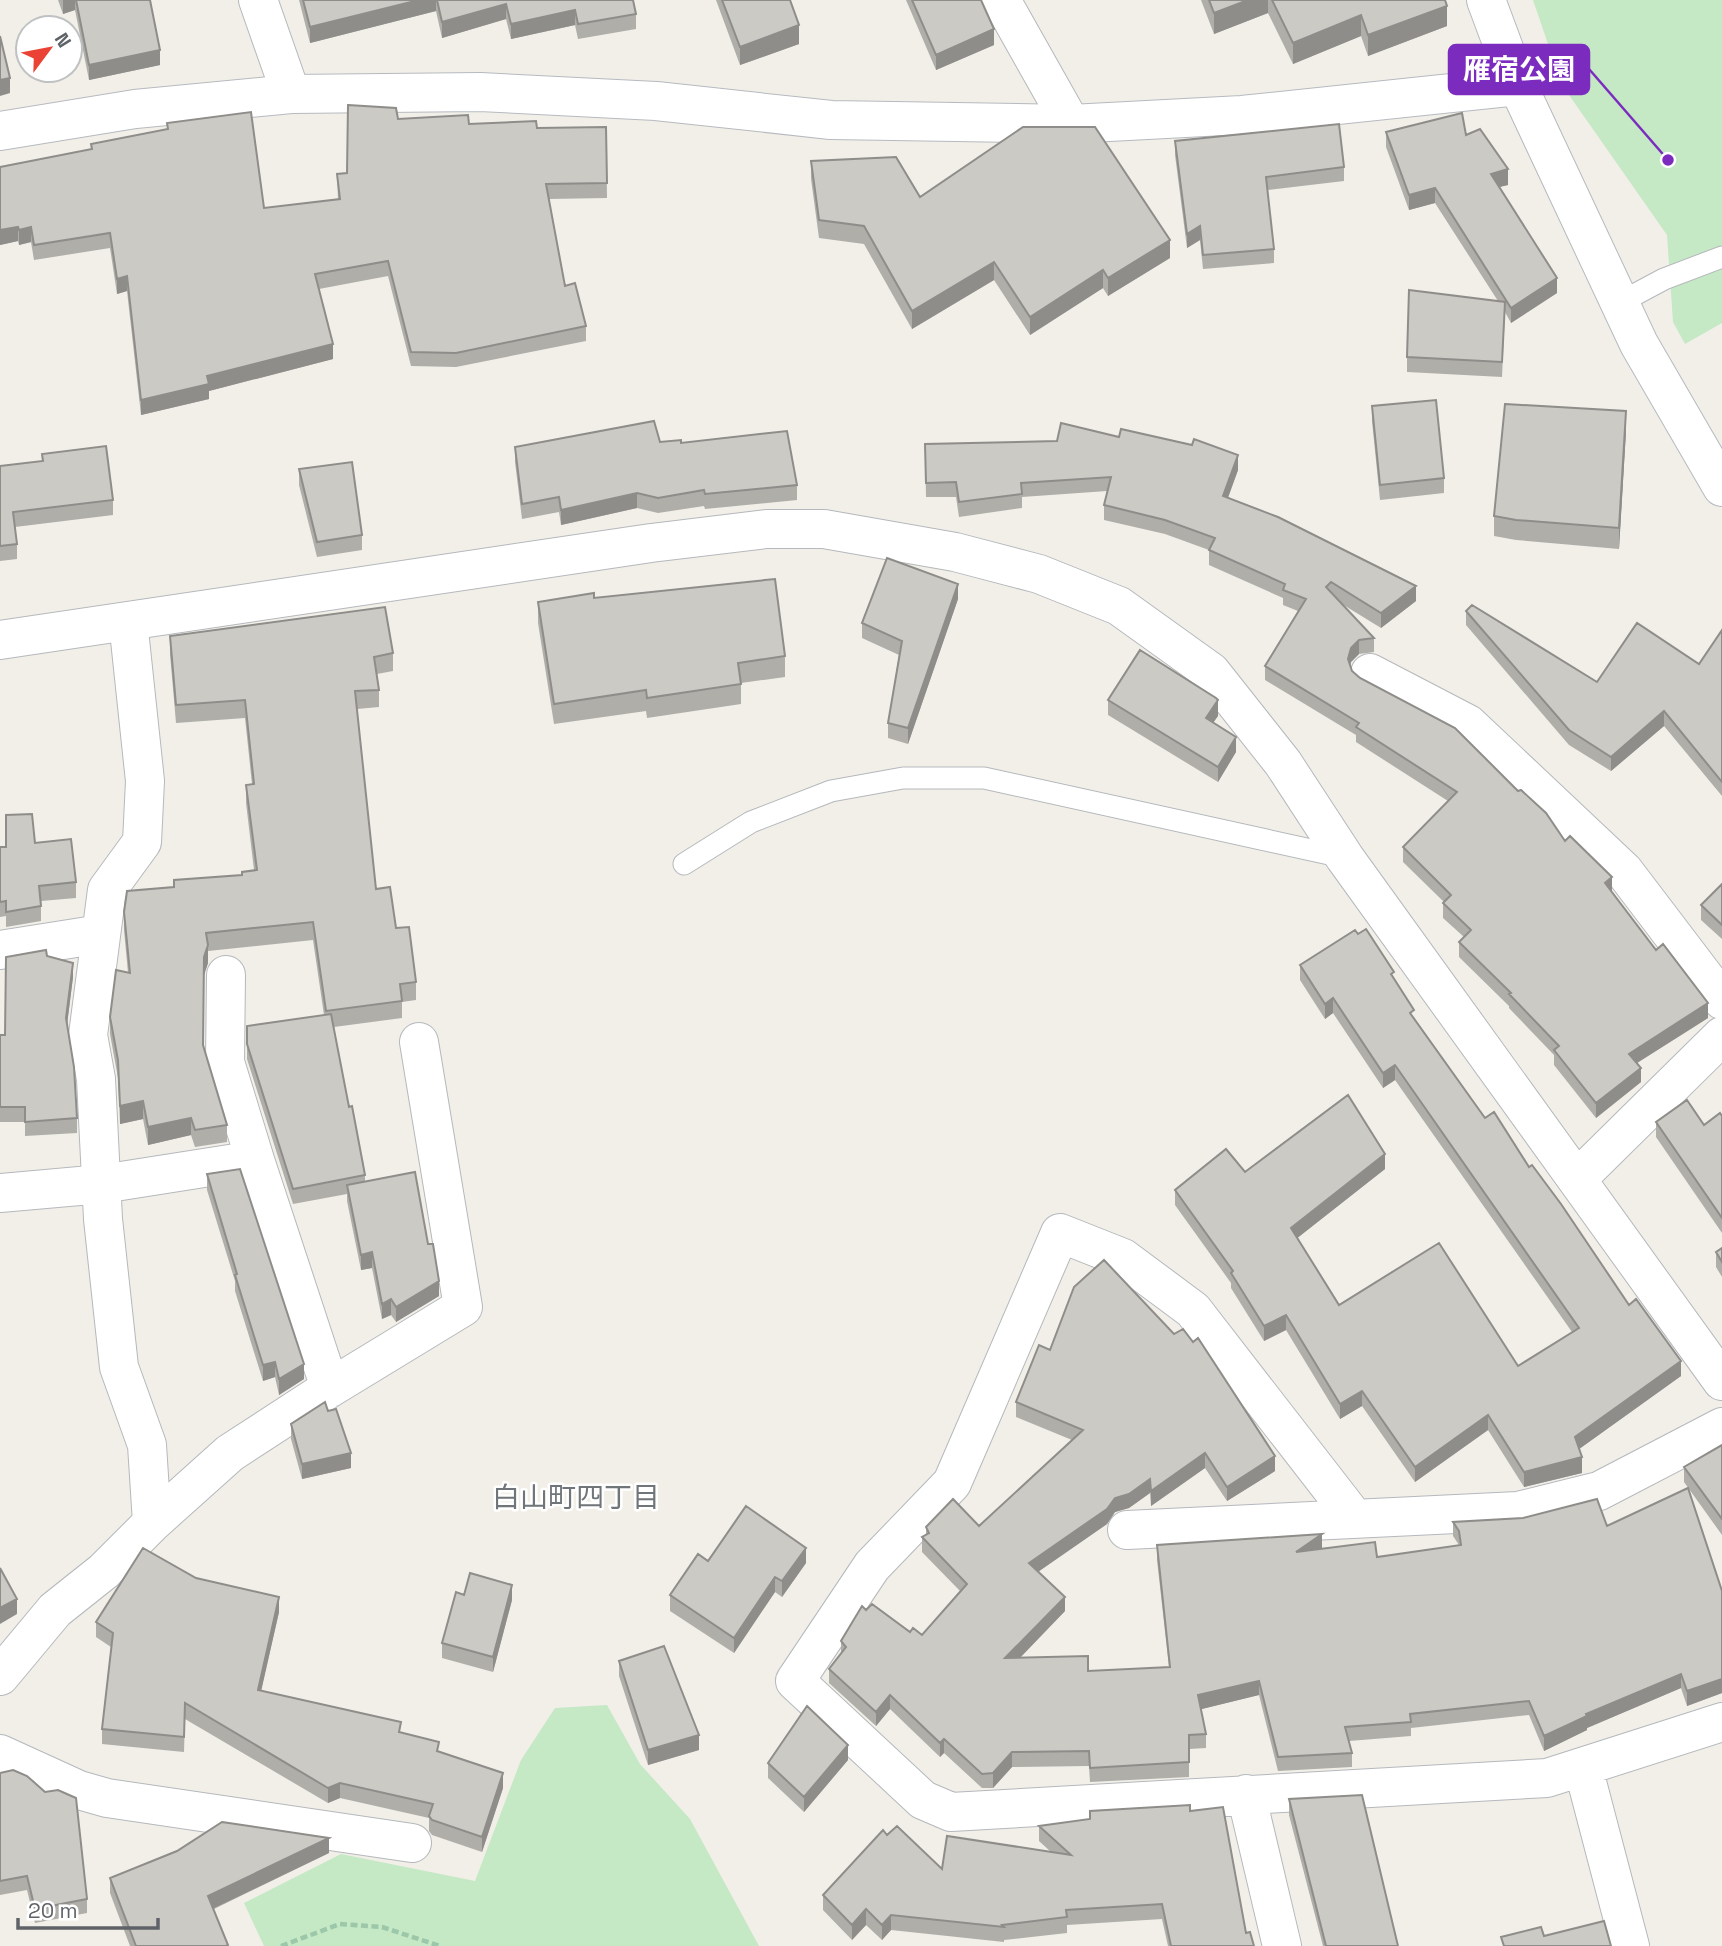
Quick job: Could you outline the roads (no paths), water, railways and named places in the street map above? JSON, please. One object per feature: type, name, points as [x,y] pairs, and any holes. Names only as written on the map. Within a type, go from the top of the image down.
[{"type":"street","points":[[258,0],[291,94]]},
{"type":"street","points":[[1001,0],[1071,124]]},
{"type":"street","points":[[1486,0],[1518,86],[1639,344],[1722,487]]},
{"type":"street","points":[[0,131],[135,109],[291,94],[480,92],[656,101],[831,120],[1071,124],[1242,115],[1518,86]]},
{"type":"street","points":[[0,640],[637,545],[766,529],[824,529],[955,552],[1039,574],[1119,606],[1211,672],[1283,763],[1345,858],[1722,1381]]},
{"type":"street","points":[[128,621],[145,781],[142,842],[107,890],[88,1035],[96,1079],[103,1219],[119,1367],[147,1445],[152,1523]]},
{"type":"street","points":[[1370,673],[1468,724],[1624,871],[1722,999]]},
{"type":"street","points":[[0,950],[101,934]]},
{"type":"street","points":[[226,975],[225,1062],[330,1388]]},
{"type":"street","points":[[1577,1179],[1722,1035]]},
{"type":"street","points":[[0,1676],[55,1610],[104,1572],[152,1523],[230,1453],[463,1307],[419,1042]]},
{"type":"street","points":[[0,1193],[102,1184],[255,1160]]},
{"type":"street","points":[[1355,1519],[1193,1310],[1123,1258],[1060,1233],[952,1483],[872,1566],[796,1681],[923,1800],[951,1812],[1547,1778],[1722,1722]]},
{"type":"street","points":[[1127,1530],[1518,1511],[1599,1492],[1722,1427]]},
{"type":"street","points":[[0,1754],[79,1790],[107,1798],[412,1843]]},
{"type":"street","points":[[1583,1768],[1630,1946]]},
{"type":"street","points":[[1246,1794],[1282,1946]]},
{"type":"lane","points":[[1620,302],[1664,279],[1722,257]]},
{"type":"lane","points":[[684,863],[751,822],[831,791],[903,778],[984,778],[1345,858]]},
{"type":"place","name":"雁宿公園","points":[[1668,160]]},
{"type":"district","name":"白山町四丁目","points":[[576,1497]]}]
